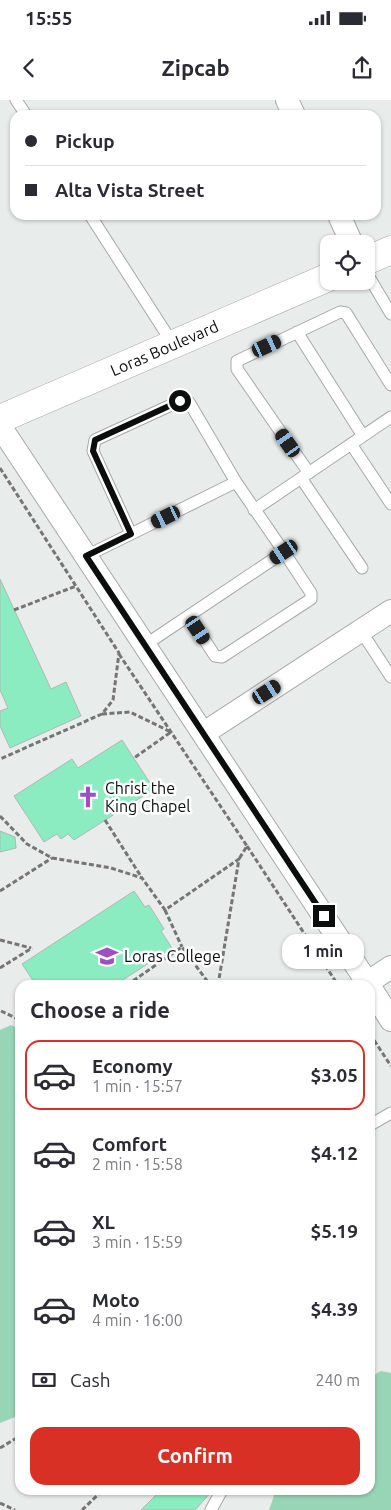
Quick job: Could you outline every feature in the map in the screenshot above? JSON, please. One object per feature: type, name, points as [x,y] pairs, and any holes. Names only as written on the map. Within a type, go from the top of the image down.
[{"type":"main road","points":[[375,257],[391,250]]},
{"type":"main road","name":"Loras Boulevard","points":[[0,419],[320,281]]},
{"type":"street","points":[[341,220],[348,235]]},
{"type":"street","points":[[0,426],[366,980]]},
{"type":"street","points":[[204,733],[391,612]]},
{"type":"street","points":[[375,980],[391,967]]},
{"type":"street","points":[[375,995],[391,1020]]},
{"type":"lane","points":[[93,220],[173,344]]},
{"type":"lane","points":[[375,287],[391,314]]},
{"type":"lane","points":[[362,568],[236,369],[237,361],[340,312],[346,313],[391,385]]},
{"type":"lane","points":[[297,332],[363,436]]},
{"type":"lane","points":[[131,534],[93,451],[95,440],[180,401],[189,402],[236,482],[311,592],[311,599],[222,658],[216,656],[189,616]]},
{"type":"lane","points":[[254,510],[391,417]]},
{"type":"lane","points":[[351,444],[391,504]]},
{"type":"lane","points":[[86,556],[236,482]]},
{"type":"lane","points":[[145,645],[284,552]]},
{"type":"lane","points":[[361,631],[391,677]]},
{"type":"lane","points":[[375,1122],[391,1113]]},
{"type":"lane","points":[[211,1510],[219,1495]]},
{"type":"path","points":[[0,468],[119,653],[335,980]]},
{"type":"path","points":[[14,610],[100,577]]},
{"type":"path","points":[[102,714],[113,700],[119,653]]},
{"type":"path","points":[[0,759],[102,714],[130,712],[172,732]]},
{"type":"path","points":[[134,758],[172,732]]},
{"type":"path","points":[[0,816],[27,844],[52,858],[111,868],[142,878]]},
{"type":"path","points":[[105,820],[165,910],[182,948],[206,980]]},
{"type":"path","points":[[219,980],[239,859],[247,846]]},
{"type":"path","points":[[0,891],[52,858]]},
{"type":"path","points":[[165,910],[239,859]]},
{"type":"path","points":[[0,940],[32,948],[0,968]]},
{"type":"path","points":[[134,980],[182,948]]},
{"type":"path","points":[[0,1010],[15,1018]]},
{"type":"path","points":[[375,1042],[391,1066]]},
{"type":"path","points":[[0,1448],[15,1439]]},
{"type":"path","points":[[82,1510],[98,1495]]},
{"type":"path","points":[[0,1503],[15,1510]]},
{"type":"green space","points":[[11,1025],[15,1027],[15,1417],[0,1423],[0,1030]]},
{"type":"green space","points":[[381,1371],[391,1373],[391,1510],[269,1510],[274,1495],[375,1495],[375,1374]]},
{"type":"building","points":[[0,579],[51,689],[66,682],[81,716],[10,748],[0,726],[0,711],[8,708],[0,690]]},
{"type":"building","points":[[122,740],[154,789],[74,840],[68,834],[61,839],[57,834],[44,842],[14,796],[72,759],[78,768]]},
{"type":"building","points":[[0,831],[15,837],[16,848],[0,852]]},
{"type":"building","points":[[134,891],[145,907],[149,905],[164,929],[161,931],[172,948],[123,980],[33,980],[22,964]]},
{"type":"building","points":[[156,1495],[208,1495],[195,1510],[141,1510]]},
{"type":"place","name":"Christ the King Chapel","points":[[88,797]]},
{"type":"place","name":"Loras College","points":[[107,956]]},
{"type":"route","points":[[180,401],[95,440],[93,451],[131,534],[86,556],[324,916]]}]
